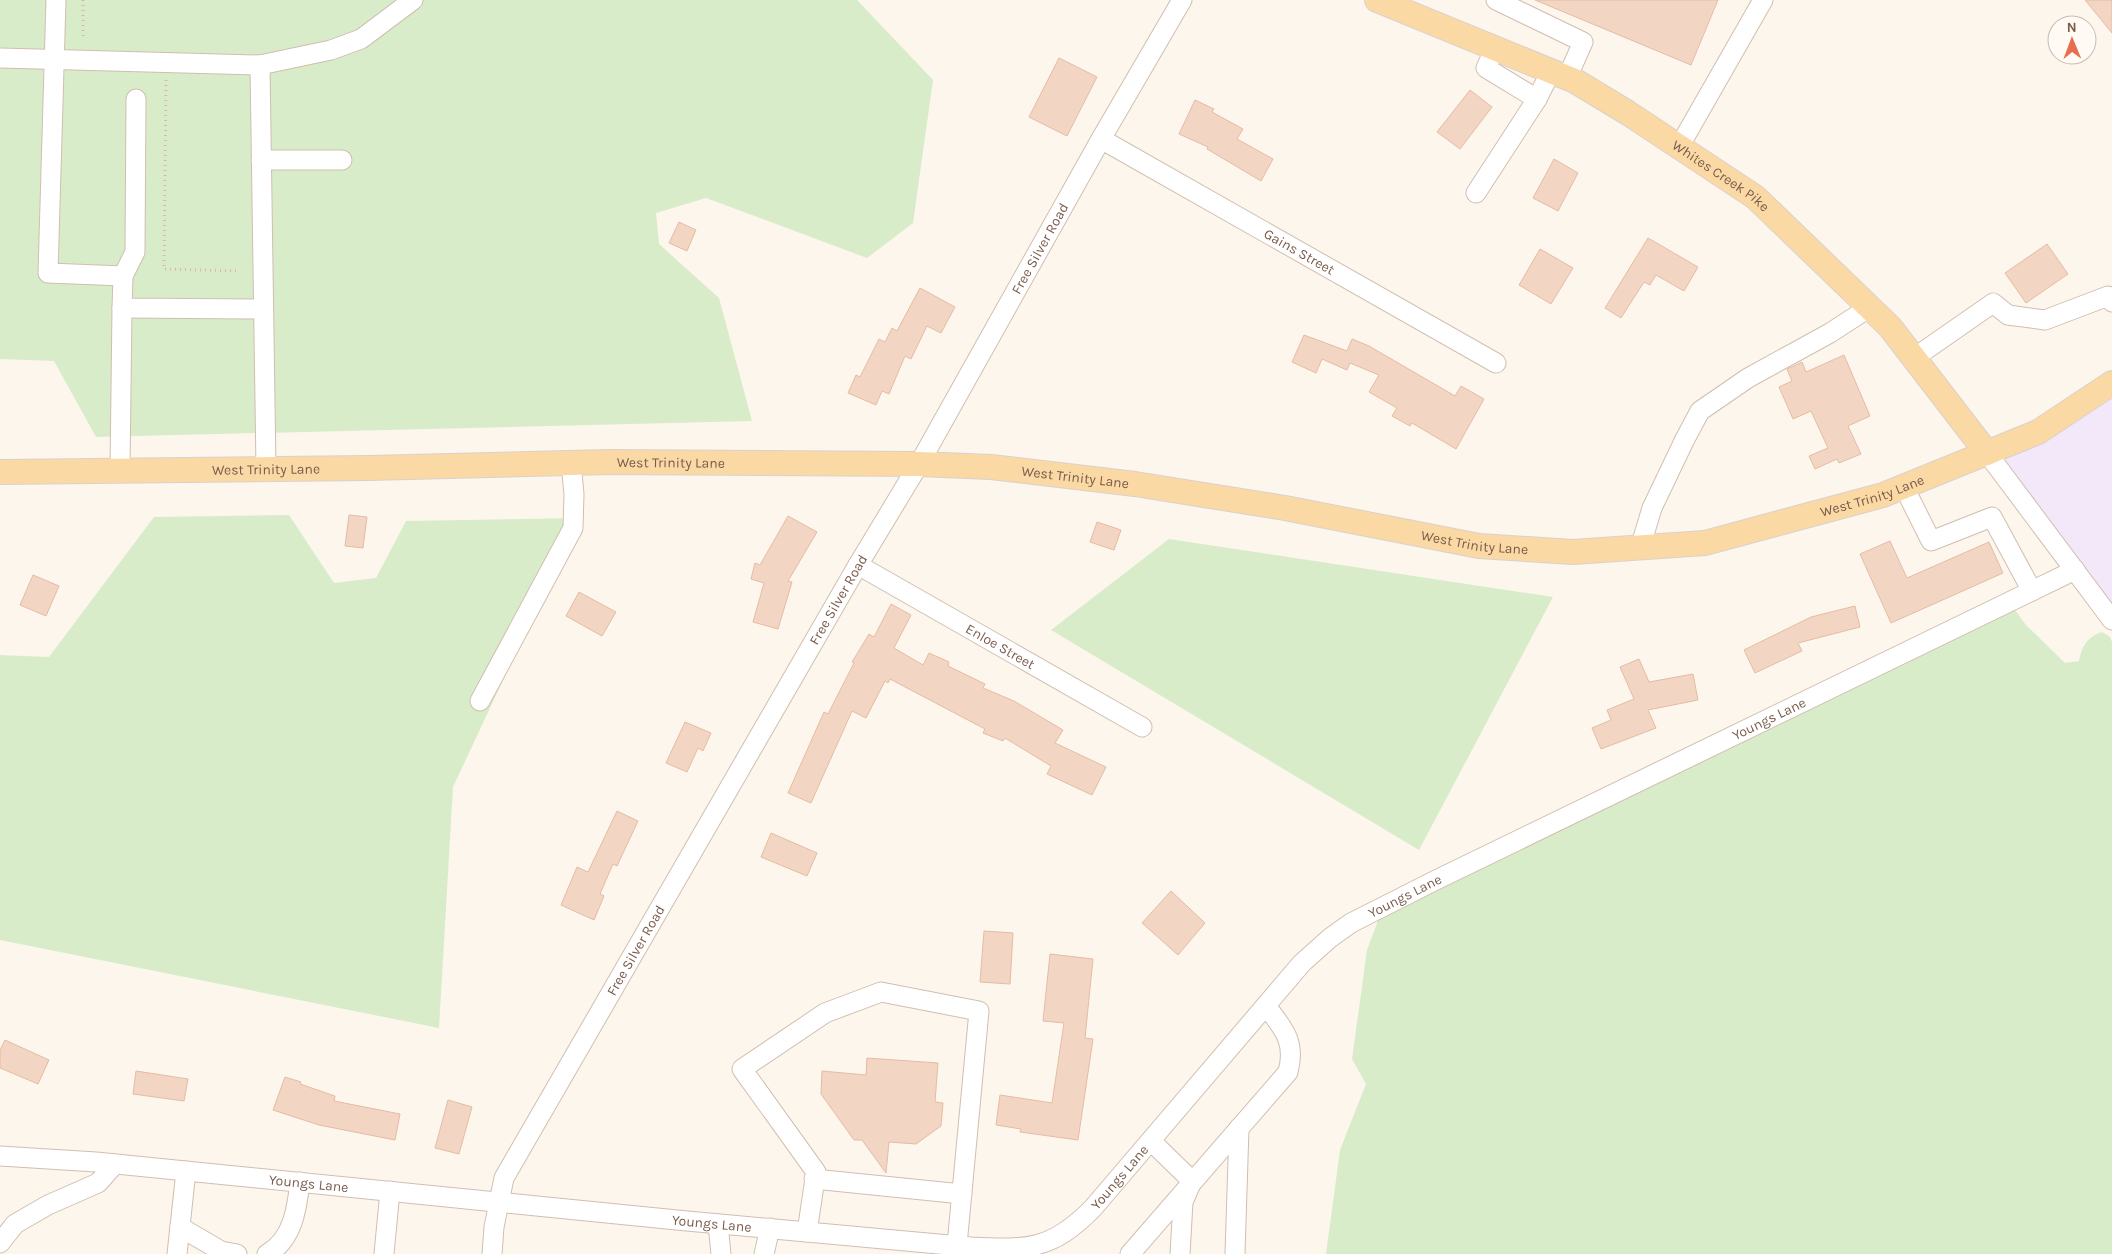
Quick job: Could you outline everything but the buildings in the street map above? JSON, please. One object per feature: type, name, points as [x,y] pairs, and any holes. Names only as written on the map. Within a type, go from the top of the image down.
[{"type":"main road","name":"Whites Creek Pike","points":[[1392,2],[1559,75],[1628,113],[1755,197],[1890,327],[1987,453]]},
{"type":"main road","name":"West Trinity Lane","points":[[0,472],[571,463],[919,464],[991,467],[1136,484],[1285,508],[1479,546],[1573,552],[1705,543],[1882,495],[2038,432],[2112,383]]},
{"type":"street","points":[[56,0],[56,59],[48,273],[123,276]]},
{"type":"street","points":[[0,58],[260,65],[331,50],[360,39],[413,0]]},
{"type":"street","name":"Free Silver Road","points":[[492,1254],[494,1226],[504,1178],[919,464],[1101,139],[1182,0]]},
{"type":"street","points":[[1476,193],[1537,100],[1559,75],[1583,42],[1496,0]]},
{"type":"street","points":[[1679,147],[1763,0]]},
{"type":"street","points":[[1495,48],[1486,68],[1537,100]]},
{"type":"street","points":[[260,65],[266,469]]},
{"type":"street","points":[[120,470],[123,276],[134,252],[136,99]]},
{"type":"street","name":"Gains Street","points":[[1101,139],[1496,363]]},
{"type":"street","points":[[261,160],[342,160]]},
{"type":"street","points":[[1914,358],[1993,304],[2008,315],[2045,320],[2108,296],[2112,302]]},
{"type":"street","points":[[122,308],[263,309]]},
{"type":"street","points":[[1640,548],[1652,508],[1700,412],[1748,378],[1830,333],[1870,308]]},
{"type":"street","points":[[1987,453],[2112,620]]},
{"type":"street","points":[[480,701],[573,528],[574,494],[571,463]]},
{"type":"street","points":[[1904,487],[1931,541],[1992,517],[2032,591]]},
{"type":"street","name":"Enloe Street","points":[[858,566],[1142,727]]},
{"type":"street","name":"Youngs Lane","points":[[0,1156],[114,1164],[718,1224],[957,1245],[1012,1249],[1037,1245],[1056,1238],[1075,1226],[1093,1208],[1302,963],[1330,938],[1351,923],[1746,728],[2076,570]]},
{"type":"street","points":[[807,1232],[816,1172],[742,1069],[825,1013],[881,992],[980,1011],[957,1245]]},
{"type":"street","points":[[1130,1254],[1288,1072],[1292,1059],[1290,1044],[1284,1030],[1266,1006]]},
{"type":"street","points":[[1235,1254],[1239,1128]]},
{"type":"street","points":[[1151,1141],[1192,1182]]},
{"type":"street","points":[[0,1244],[15,1224],[48,1205],[98,1183],[114,1164]]},
{"type":"street","points":[[177,1254],[186,1171]]},
{"type":"street","points":[[814,1179],[962,1194]]},
{"type":"street","points":[[267,1254],[274,1251],[284,1239],[296,1214],[300,1182]]},
{"type":"street","points":[[1180,1254],[1183,1202],[1192,1182]]},
{"type":"street","points":[[384,1254],[390,1191]]},
{"type":"street","points":[[718,1224],[720,1254]]},
{"type":"street","points":[[180,1228],[221,1251],[237,1254]]},
{"type":"street","points":[[764,1254],[770,1228]]},
{"type":"path","points":[[83,0],[83,37]]},
{"type":"path","points":[[166,80],[164,269],[240,271]]},
{"type":"shaded area","points":[[2112,383],[2112,620],[1987,453]]},
{"type":"green space","points":[[0,0],[857,0],[933,80],[913,223],[867,258],[706,198],[656,213],[659,244],[719,298],[752,421],[96,437],[54,361],[0,359]]},
{"type":"green space","points":[[289,515],[334,583],[376,578],[406,521],[579,518],[453,787],[439,1028],[0,940],[0,655],[49,657],[154,517]]},
{"type":"green space","points":[[1169,539],[1553,597],[1419,850],[1051,630]]},
{"type":"green space","points":[[2009,602],[2026,625],[2065,663],[2079,661],[2086,643],[2097,634],[2102,632],[2110,637],[2112,642],[2112,1254],[1326,1254],[1340,1150],[1366,1084],[1352,1059],[1367,950],[1383,907]]}]
